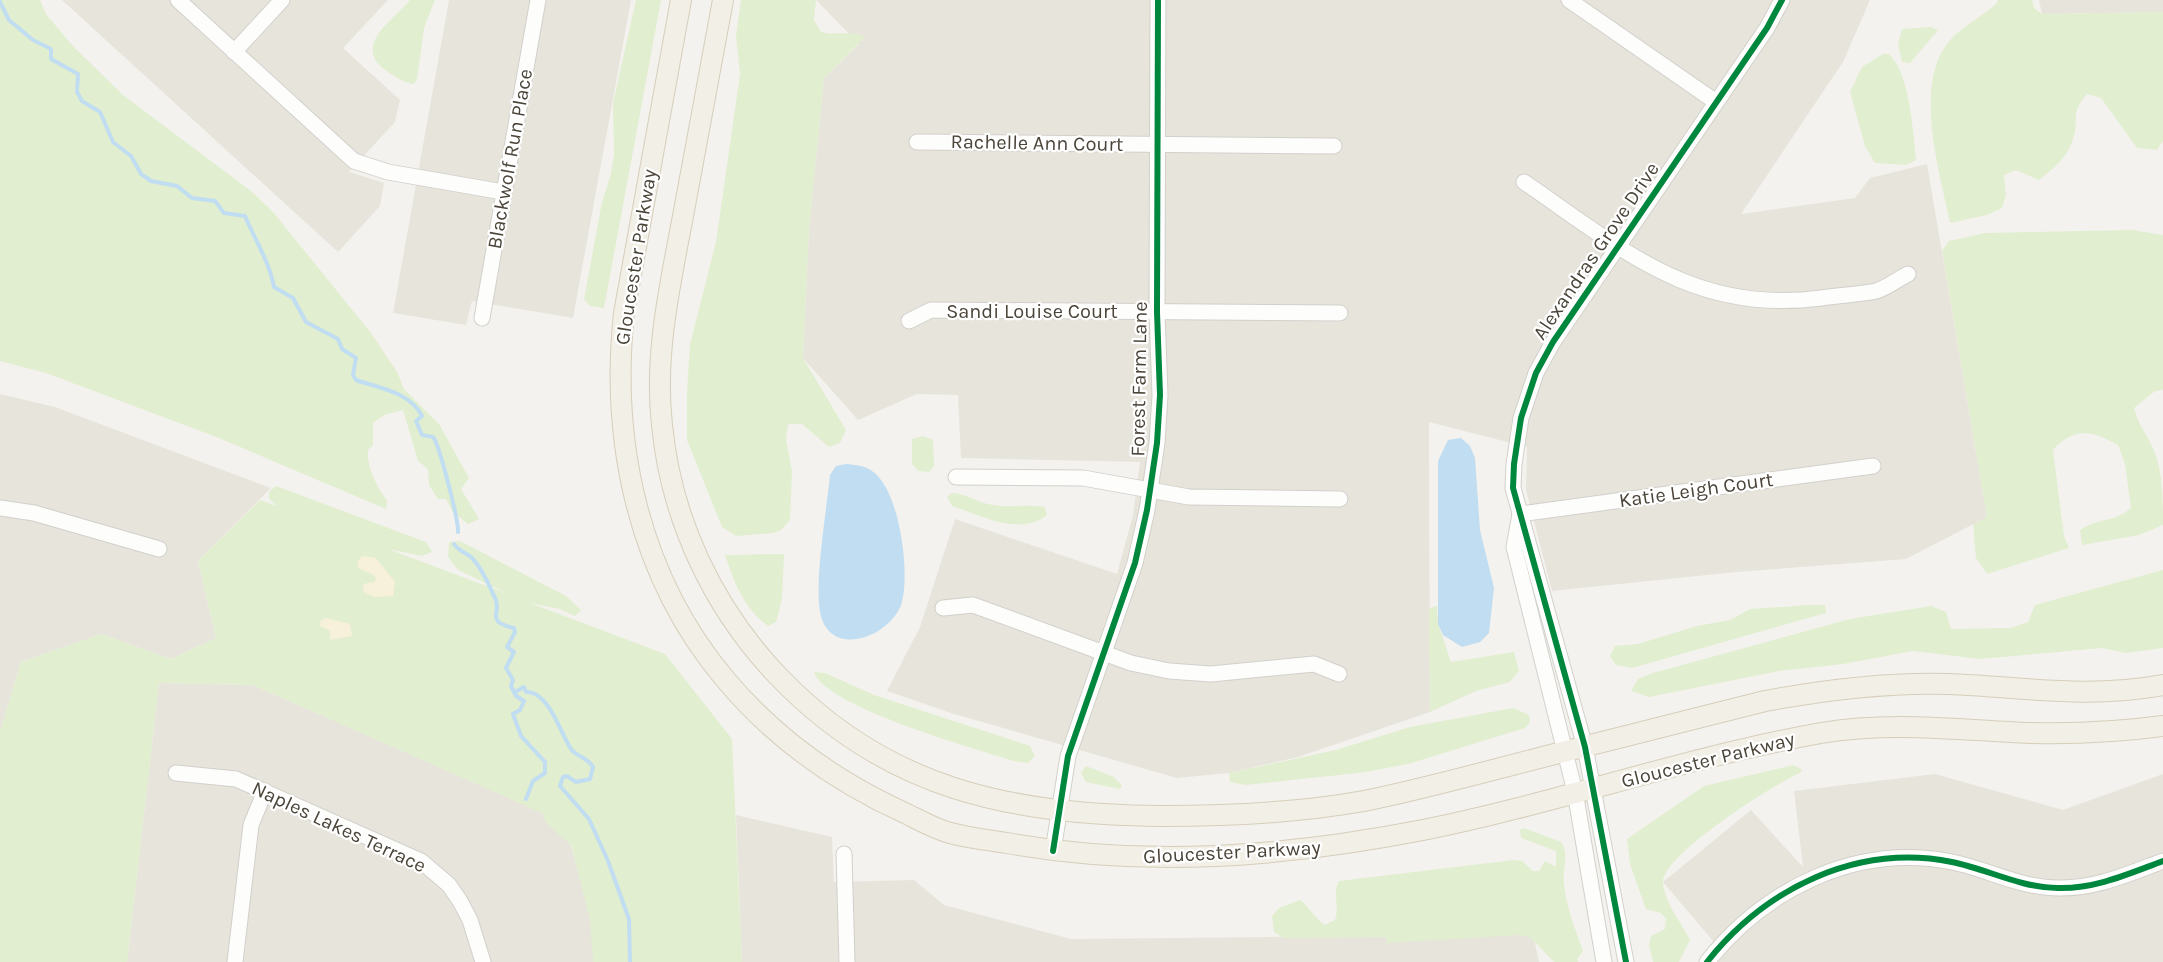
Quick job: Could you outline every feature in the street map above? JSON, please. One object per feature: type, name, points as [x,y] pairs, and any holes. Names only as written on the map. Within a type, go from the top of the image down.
[{"type":"main road","name":"Gloucester Parkway","points":[[681,0],[626,302],[620,352],[621,425],[624,456],[643,530],[664,580],[714,666],[753,712],[793,747],[842,781],[947,832],[1053,851],[1144,859],[1276,853],[1427,829],[1788,739],[1867,727],[1911,725],[2033,733],[2080,733],[2118,732],[2163,726]]},
{"type":"main road","name":"Gloucester Parkway","points":[[723,0],[664,320],[659,377],[668,463],[689,537],[708,579],[757,654],[796,694],[832,725],[899,767],[957,791],[1058,811],[1184,816],[1282,812],[1395,794],[1765,701],[1823,690],[1948,684],[2090,694],[2163,686]]},
{"type":"street","points":[[178,0],[354,161],[388,172],[503,192]]},
{"type":"street","points":[[234,52],[282,0]]},
{"type":"street","name":"Blackwolf Run Place","points":[[482,318],[538,0]]},
{"type":"street","name":"Forest Farm Lane","points":[[1053,851],[1068,756],[1135,563],[1151,490],[1160,396],[1157,312],[1158,0]]},
{"type":"street","points":[[1569,0],[1716,102]]},
{"type":"street","name":"Alexandras Grove Drive","points":[[1584,790],[1585,747],[1513,488],[1516,441],[1527,395],[1553,342],[1767,28],[1782,0]]},
{"type":"street","name":"Rachelle Ann Court","points":[[917,142],[1334,146]]},
{"type":"street","points":[[1524,182],[1618,247],[1671,278],[1724,295],[1757,300],[1807,300],[1877,290],[1908,274]]},
{"type":"street","name":"Sandi Louise Court","points":[[909,321],[931,310],[1340,312]]},
{"type":"street","name":"Katie Leigh Court","points":[[1520,514],[1873,466]]},
{"type":"street","points":[[956,477],[1083,478],[1190,497],[1340,500]]},
{"type":"street","points":[[0,508],[34,513],[159,549]]},
{"type":"street","name":"Alexandras Grove Drive","points":[[1520,514],[1514,547],[1565,751],[1584,790]]},
{"type":"street","points":[[943,608],[973,605],[1131,663],[1190,673],[1211,674],[1314,664],[1339,674]]},
{"type":"street","name":"Naples Lakes Terrace","points":[[176,773],[236,779],[405,853],[435,872],[460,901],[470,920],[483,962]]},
{"type":"street","points":[[1584,790],[1604,962]]},
{"type":"street","points":[[1584,790],[1626,962]]},
{"type":"street","points":[[235,962],[251,825],[265,791]]},
{"type":"street","points":[[844,854],[848,962]]},
{"type":"street","points":[[1707,962],[1744,920],[1768,902],[1794,886],[1846,866],[1876,860],[1924,858],[1959,864],[2034,886],[2080,888],[2106,882],[2163,861]]},
{"type":"shaded area","points":[[62,0],[388,0],[343,48],[400,100],[395,122],[349,172],[384,183],[380,206],[338,252]]},
{"type":"shaded area","points":[[449,0],[631,0],[573,318],[472,301],[466,325],[393,313]]},
{"type":"shaded area","points":[[816,0],[1870,0],[1843,62],[1741,214],[1855,198],[1870,178],[1927,164],[1987,517],[1906,559],[1736,572],[1552,591],[1526,490],[1527,447],[1429,422],[1430,712],[1298,757],[1229,773],[1177,778],[954,714],[887,691],[920,627],[955,519],[1117,574],[1133,515],[1140,462],[961,458],[958,395],[917,394],[858,420],[803,358],[809,229],[824,78],[859,44]]},
{"type":"shaded area","points":[[2039,0],[2163,0],[2163,12],[2042,14]]},
{"type":"shaded area","points":[[0,394],[55,407],[271,488],[198,561],[216,638],[171,659],[101,634],[21,662],[0,732]]},
{"type":"shaded area","points":[[159,683],[253,685],[564,822],[604,962],[127,962]]},
{"type":"shaded area","points":[[1935,774],[2063,810],[2163,774],[2163,962],[1718,962],[1724,954],[1663,882],[1751,810],[1803,867],[1794,791]]},
{"type":"shaded area","points":[[736,815],[832,837],[834,882],[914,880],[944,905],[1071,939],[1489,935],[1532,929],[1539,962],[742,962]]},
{"type":"green space","points":[[0,0],[40,0],[46,14],[72,45],[123,95],[251,191],[273,212],[371,333],[397,372],[404,389],[439,424],[469,478],[461,489],[479,519],[468,524],[452,511],[446,499],[438,499],[429,485],[428,469],[418,461],[403,410],[384,415],[373,423],[373,445],[368,450],[373,476],[387,500],[386,509],[219,438],[46,373],[0,361]]},
{"type":"green space","points":[[410,0],[435,0],[424,28],[417,79],[414,84],[403,81],[388,72],[377,62],[373,53],[378,34]]},
{"type":"green space","points":[[636,0],[661,0],[604,308],[590,306],[584,299],[602,202],[611,174],[614,154],[613,103]]},
{"type":"green space","points":[[741,0],[816,0],[814,20],[821,32],[865,37],[824,78],[809,229],[803,358],[846,430],[840,443],[829,447],[802,424],[788,424],[786,439],[792,471],[790,520],[781,530],[773,533],[736,536],[722,527],[687,440],[687,392],[690,344],[716,242],[740,74],[736,36]]},
{"type":"green space","points":[[1998,0],[2032,0],[2034,8],[2042,14],[2163,12],[2163,141],[2157,150],[2137,148],[2101,98],[2087,94],[2078,107],[2071,145],[2055,167],[2039,180],[2016,170],[2004,175],[2006,195],[2002,208],[1987,215],[1950,223],[1932,125],[1931,99],[1934,74],[1942,52],[1956,34],[1996,4]]},
{"type":"green space","points":[[1931,27],[1938,30],[1910,63],[1902,62],[1898,44],[1902,29]]},
{"type":"green space","points":[[1883,54],[1889,54],[1896,63],[1906,89],[1916,160],[1906,165],[1875,163],[1865,146],[1850,92],[1862,67]]},
{"type":"green space","points":[[2132,230],[2163,235],[2163,390],[2155,391],[2134,408],[2156,455],[2162,485],[2163,525],[2139,535],[2082,545],[2080,530],[2118,516],[2131,508],[2125,464],[2118,445],[2100,436],[2076,434],[2068,437],[2053,450],[2064,536],[2069,548],[1987,574],[1976,558],[1973,524],[1987,517],[1942,251],[1949,241],[1985,233]]},
{"type":"green space","points":[[923,436],[933,440],[934,466],[929,472],[918,471],[912,464],[912,439]]},
{"type":"green space","points":[[276,486],[426,542],[432,552],[422,556],[388,549],[508,594],[458,570],[448,557],[449,542],[460,541],[566,596],[581,610],[575,616],[560,609],[530,603],[665,654],[732,739],[742,962],[593,962],[590,920],[571,845],[546,823],[542,813],[253,685],[159,683],[127,962],[0,962],[0,732],[21,662],[101,634],[171,659],[216,638],[198,561],[260,500],[277,506],[269,499],[269,492]]},
{"type":"green space","points":[[952,493],[993,505],[1045,507],[1047,515],[1025,524],[987,519],[952,506],[947,497]]},
{"type":"green space","points":[[784,554],[782,599],[776,622],[768,626],[752,612],[746,603],[736,585],[725,555]]},
{"type":"green space","points":[[2163,570],[2163,648],[2126,653],[2102,648],[1980,659],[1913,651],[1843,664],[1779,671],[1649,697],[1631,691],[1638,679],[1653,673],[1850,619],[1931,606],[1946,612],[1951,629],[2011,628],[2028,622],[2035,605]]},
{"type":"green space","points":[[1825,605],[1826,613],[1632,668],[1616,665],[1610,656],[1615,646],[1638,644],[1697,626],[1730,620],[1750,609]]},
{"type":"green space","points":[[1437,606],[1438,624],[1451,662],[1514,652],[1519,671],[1510,682],[1476,691],[1430,712],[1429,608]]},
{"type":"green space","points":[[814,672],[825,673],[874,695],[1030,746],[1035,756],[1028,763],[1014,761],[904,725],[845,699],[824,685]]},
{"type":"green space","points":[[1513,708],[1529,715],[1530,722],[1525,728],[1408,764],[1359,773],[1245,785],[1230,782],[1229,773],[1336,750],[1410,727]]},
{"type":"green space","points":[[1794,765],[1802,770],[1800,773],[1767,791],[1721,822],[1680,855],[1668,870],[1663,882],[1666,897],[1690,940],[1679,962],[1653,962],[1649,946],[1651,936],[1665,929],[1666,919],[1661,913],[1646,909],[1630,864],[1627,839],[1704,786]]},
{"type":"green space","points":[[1086,766],[1114,777],[1122,786],[1120,789],[1086,782],[1081,773]]},
{"type":"green space","points":[[1524,828],[1561,842],[1564,847],[1565,891],[1583,951],[1577,959],[1578,962],[1554,962],[1530,937],[1518,935],[1387,943],[1386,937],[1284,938],[1274,932],[1272,916],[1279,908],[1300,900],[1325,925],[1335,920],[1336,891],[1339,881],[1514,860],[1522,861],[1533,871],[1539,871],[1545,861],[1556,867],[1556,851],[1521,838],[1520,830]]},
{"type":"sand","points":[[363,556],[376,558],[395,582],[393,596],[374,597],[364,592],[363,584],[374,582],[376,579],[374,575],[358,568],[358,560]]},
{"type":"sand","points":[[326,618],[350,624],[352,636],[330,640],[330,631],[320,626],[321,620]]},
{"type":"water","points":[[1461,438],[1470,446],[1475,458],[1480,530],[1494,588],[1489,633],[1480,642],[1462,647],[1443,635],[1438,624],[1438,461],[1448,440]]},
{"type":"water","points":[[846,464],[863,466],[872,471],[882,481],[890,495],[901,534],[905,574],[901,605],[895,616],[873,634],[848,639],[836,636],[827,629],[821,616],[819,603],[821,547],[830,475],[836,466]]},
{"type":"waterway","points":[[0,2],[9,20],[33,40],[51,49],[51,59],[78,74],[77,92],[82,101],[100,112],[113,142],[131,156],[141,174],[151,181],[177,186],[192,198],[215,201],[224,213],[245,216],[265,259],[274,287],[293,298],[306,322],[338,339],[342,349],[356,358],[353,375],[356,380],[402,396],[417,408],[422,416],[416,421],[422,435],[433,437],[440,453],[458,532]]},
{"type":"waterway","points":[[454,544],[472,558],[482,572],[497,603],[496,619],[514,628],[515,632],[507,647],[514,652],[506,668],[513,680],[511,686],[516,696],[524,701],[520,710],[513,714],[521,736],[545,762],[545,773],[533,781],[526,799]]},
{"type":"waterway","points":[[515,692],[524,687],[526,692],[534,693],[541,698],[553,714],[571,749],[593,767],[590,779],[576,782],[567,776],[563,777],[560,786],[589,819],[608,861],[629,919],[630,962]]},
{"type":"cycle path","points":[[1053,851],[1068,756],[1135,563],[1147,510],[1157,443],[1160,395],[1157,312],[1158,0]]},
{"type":"cycle path","points":[[1626,962],[1585,747],[1513,488],[1521,418],[1536,373],[1553,342],[1767,28],[1782,0]]},
{"type":"cycle path","points":[[1707,962],[1730,936],[1756,913],[1785,893],[1815,878],[1848,866],[1881,859],[1916,858],[1965,865],[2031,885],[2072,888],[2124,876],[2163,861]]}]
